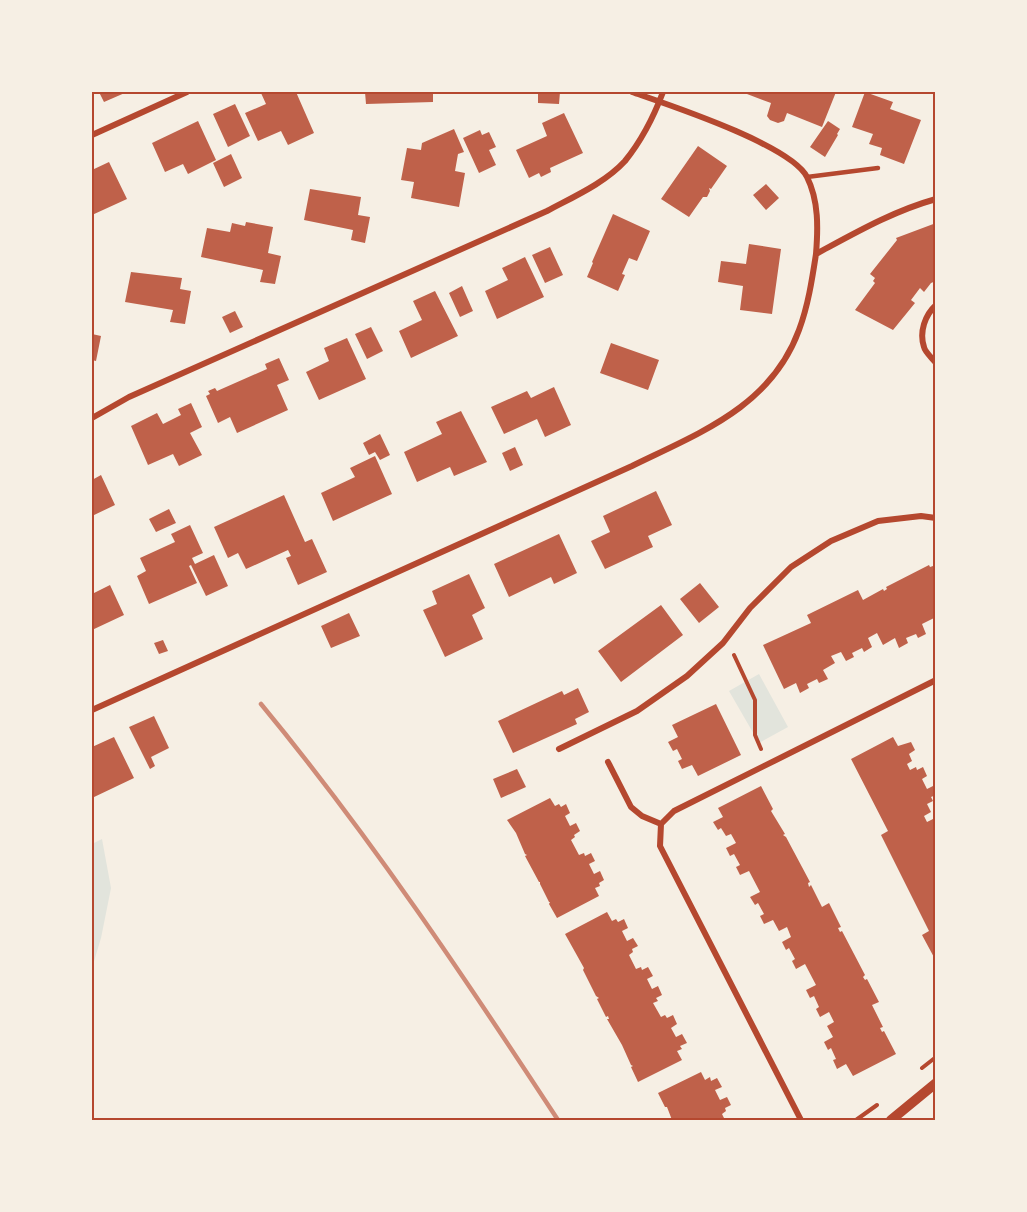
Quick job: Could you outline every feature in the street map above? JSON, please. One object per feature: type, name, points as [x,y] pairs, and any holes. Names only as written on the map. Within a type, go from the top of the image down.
[{"type":"street","points":[[92,135],[187,92]]},
{"type":"street","points":[[92,710],[632,466],[711,427],[742,408],[765,385],[784,360],[799,332],[809,300],[816,254],[816,212],[807,177],[789,159],[741,134],[632,92]]},
{"type":"street","points":[[92,418],[129,397],[547,211],[598,183],[624,162],[644,135],[663,92]]},
{"type":"street","points":[[816,254],[877,221],[936,199]]},
{"type":"street","points":[[936,305],[928,313],[923,328],[924,348],[936,363]]},
{"type":"street","points":[[559,749],[637,711],[687,676],[728,637],[750,608],[791,567],[831,541],[878,521],[921,516],[936,518]]},
{"type":"street","points":[[801,1120],[660,846],[661,824],[674,811],[936,680]]},
{"type":"street","points":[[608,762],[631,807],[642,816],[661,824]]},
{"type":"street","points":[[891,1120],[936,1083]]},
{"type":"lane","points":[[807,177],[878,168]]},
{"type":"path","points":[[728,637],[738,666],[755,700],[755,735],[768,764]]},
{"type":"shaded area","points":[[759,674],[788,727],[759,743],[729,691]]},
{"type":"shaded area","points":[[102,839],[111,888],[101,938],[92,968],[92,844]]},
{"type":"building","points":[[99,92],[127,92],[104,102]]},
{"type":"building","points":[[296,92],[314,133],[288,145],[281,131],[258,141],[245,113],[266,104],[261,93]]},
{"type":"building","points":[[365,92],[433,92],[433,102],[366,104]]},
{"type":"building","points":[[538,92],[560,92],[559,104],[538,103]]},
{"type":"building","points":[[748,92],[836,92],[822,127],[787,113],[784,121],[778,123],[770,120],[767,116],[771,103],[747,94]]},
{"type":"building","points":[[865,92],[893,102],[890,109],[921,120],[904,164],[880,155],[882,148],[869,144],[873,134],[852,127]]},
{"type":"building","points":[[235,104],[250,136],[228,147],[213,114]]},
{"type":"building","points":[[564,113],[583,153],[550,168],[551,172],[541,177],[539,173],[529,178],[516,150],[547,136],[542,123]]},
{"type":"building","points":[[198,121],[216,160],[188,174],[183,164],[165,172],[152,143]]},
{"type":"building","points":[[828,121],[840,129],[825,157],[810,147]]},
{"type":"building","points":[[454,129],[464,152],[458,154],[455,171],[465,173],[459,207],[411,198],[414,182],[401,180],[407,148],[421,150],[422,143]]},
{"type":"building","points":[[480,130],[482,135],[489,132],[496,147],[489,150],[496,165],[479,173],[463,138]]},
{"type":"building","points":[[698,146],[727,166],[711,189],[709,188],[707,197],[703,197],[689,217],[661,199]]},
{"type":"building","points":[[231,154],[242,178],[224,187],[213,163]]},
{"type":"building","points":[[109,162],[127,199],[92,215],[92,170]]},
{"type":"building","points":[[766,184],[779,198],[766,210],[753,195]]},
{"type":"building","points":[[310,189],[361,197],[358,215],[370,217],[365,243],[351,240],[353,230],[304,220]]},
{"type":"building","points":[[613,214],[650,231],[637,261],[629,258],[618,291],[587,277]]},
{"type":"building","points":[[246,222],[273,227],[268,253],[281,256],[275,284],[260,282],[263,270],[201,257],[207,228],[230,232],[232,223],[245,226]]},
{"type":"building","points":[[936,223],[936,281],[931,283],[924,292],[920,288],[911,300],[915,303],[893,330],[855,310],[875,283],[873,281],[875,278],[870,274],[897,240],[896,238]]},
{"type":"building","points":[[749,244],[781,249],[772,314],[740,310],[743,286],[718,282],[721,261],[746,264]]},
{"type":"building","points":[[550,247],[563,275],[545,283],[532,255]]},
{"type":"building","points":[[525,257],[544,297],[497,319],[485,291],[508,280],[502,268]]},
{"type":"building","points":[[131,272],[182,278],[180,289],[191,291],[185,324],[170,322],[173,310],[125,302]]},
{"type":"building","points":[[462,286],[473,311],[460,317],[449,293]]},
{"type":"building","points":[[435,291],[458,336],[411,358],[399,331],[422,320],[413,301]]},
{"type":"building","points":[[235,311],[243,327],[230,333],[222,317]]},
{"type":"building","points":[[371,327],[383,351],[367,359],[355,334]]},
{"type":"building","points":[[92,334],[101,336],[96,361],[92,360]]},
{"type":"building","points":[[347,338],[366,379],[319,400],[306,372],[329,361],[324,348]]},
{"type":"building","points":[[611,343],[659,360],[648,390],[600,373]]},
{"type":"building","points":[[279,358],[289,380],[277,385],[288,410],[237,433],[230,417],[218,423],[206,396],[210,394],[208,391],[215,388],[217,391],[267,369],[265,364]]},
{"type":"building","points":[[554,387],[571,425],[545,437],[537,419],[504,434],[491,407],[527,391],[531,398]]},
{"type":"building","points":[[191,403],[202,427],[190,433],[202,455],[179,466],[173,454],[148,465],[131,426],[157,413],[163,424],[181,415],[178,409]]},
{"type":"building","points":[[461,411],[487,462],[454,476],[450,467],[417,482],[404,452],[442,434],[436,422]]},
{"type":"building","points":[[380,434],[390,455],[380,460],[375,452],[369,455],[363,443]]},
{"type":"building","points":[[515,447],[523,465],[510,471],[502,453]]},
{"type":"building","points":[[375,456],[392,494],[333,521],[321,493],[355,477],[350,468]]},
{"type":"building","points":[[101,475],[115,505],[92,516],[92,480]]},
{"type":"building","points":[[656,491],[672,525],[648,536],[653,547],[605,569],[591,541],[610,532],[603,516]]},
{"type":"building","points":[[284,495],[305,542],[312,539],[327,572],[298,585],[286,558],[291,556],[288,550],[246,569],[238,553],[228,558],[214,527]]},
{"type":"building","points":[[169,509],[176,523],[156,532],[149,519]]},
{"type":"building","points":[[190,525],[203,553],[192,558],[195,564],[214,555],[228,586],[206,596],[191,565],[189,566],[197,583],[149,604],[137,576],[146,571],[140,558],[175,542],[171,534]]},
{"type":"building","points":[[559,534],[577,573],[554,584],[551,577],[509,597],[494,564]]},
{"type":"building","points":[[929,565],[930,567],[936,565],[936,617],[922,624],[926,634],[918,638],[916,634],[906,638],[908,643],[899,648],[895,638],[883,645],[877,633],[868,638],[872,647],[864,652],[862,648],[852,653],[854,657],[846,661],[841,652],[831,656],[835,663],[823,670],[828,679],[819,683],[817,679],[807,684],[809,688],[800,693],[796,683],[784,689],[763,645],[811,623],[807,615],[858,590],[863,600],[883,589],[884,591],[886,587]]},
{"type":"building","points":[[469,574],[485,608],[472,615],[483,639],[445,657],[423,610],[437,604],[432,591]]},
{"type":"building","points":[[700,583],[719,607],[699,623],[680,599]]},
{"type":"building","points":[[110,585],[124,615],[92,630],[92,594]]},
{"type":"building","points":[[661,605],[683,635],[621,682],[598,651]]},
{"type":"building","points":[[349,613],[360,636],[331,648],[321,626]]},
{"type":"building","points":[[163,640],[168,651],[159,654],[154,643]]},
{"type":"building","points":[[578,688],[589,712],[575,719],[577,724],[513,753],[498,721],[562,691],[564,695]]},
{"type":"building","points":[[716,704],[741,755],[698,776],[692,765],[682,769],[678,761],[682,759],[677,749],[673,751],[668,742],[678,737],[672,725]]},
{"type":"building","points":[[154,716],[169,748],[151,757],[155,766],[150,769],[129,727]]},
{"type":"building","points":[[114,737],[134,778],[92,798],[92,747]]},
{"type":"building","points":[[893,737],[898,746],[911,742],[915,750],[909,754],[912,761],[907,764],[910,770],[923,767],[927,776],[922,779],[927,789],[933,786],[936,792],[936,795],[931,797],[933,801],[927,804],[931,812],[924,816],[927,822],[933,819],[936,822],[936,961],[922,935],[929,931],[881,835],[888,831],[851,759]]},
{"type":"building","points":[[517,769],[526,787],[501,798],[493,779]]},
{"type":"building","points":[[761,786],[773,809],[771,811],[785,834],[783,835],[810,882],[809,887],[811,885],[822,907],[829,903],[841,927],[838,928],[840,932],[842,931],[865,975],[863,977],[867,979],[879,1002],[872,1005],[883,1027],[880,1028],[882,1032],[884,1031],[896,1054],[853,1076],[846,1064],[837,1069],[831,1048],[828,1050],[824,1042],[833,1037],[827,1026],[834,1022],[829,1012],[820,1017],[814,996],[810,998],[806,990],[816,985],[805,964],[796,969],[792,961],[795,959],[789,948],[786,950],[782,942],[791,937],[787,927],[779,931],[773,920],[764,924],[760,916],[764,914],[758,903],[755,905],[750,897],[760,892],[749,871],[740,875],[736,867],[740,865],[734,854],[730,856],[726,848],[736,843],[731,834],[726,836],[713,822],[723,817],[718,808]]},
{"type":"building","points":[[550,798],[555,806],[559,804],[561,807],[566,804],[570,813],[565,816],[570,826],[576,823],[580,831],[571,840],[579,855],[584,853],[585,856],[591,853],[595,861],[589,864],[594,874],[600,871],[604,880],[599,883],[600,886],[595,888],[599,896],[557,918],[525,856],[527,855],[516,833],[507,820]]},
{"type":"building","points":[[607,912],[612,921],[616,919],[618,922],[624,919],[628,928],[622,931],[627,941],[633,938],[638,946],[632,949],[633,952],[629,955],[636,969],[641,967],[642,970],[648,967],[653,976],[647,979],[652,989],[658,986],[662,995],[656,998],[658,1001],[653,1003],[661,1017],[665,1015],[667,1018],[673,1015],[677,1024],[671,1028],[676,1037],[682,1034],[687,1043],[680,1046],[682,1049],[677,1051],[682,1060],[638,1082],[631,1067],[633,1066],[565,934]]},
{"type":"building","points":[[701,1072],[705,1080],[710,1077],[711,1081],[717,1078],[722,1087],[715,1090],[720,1100],[727,1097],[731,1105],[725,1108],[726,1111],[722,1114],[725,1120],[672,1120],[658,1093]]},
{"type":"railway","points":[[261,704],[378,856],[452,961],[558,1120]]}]
